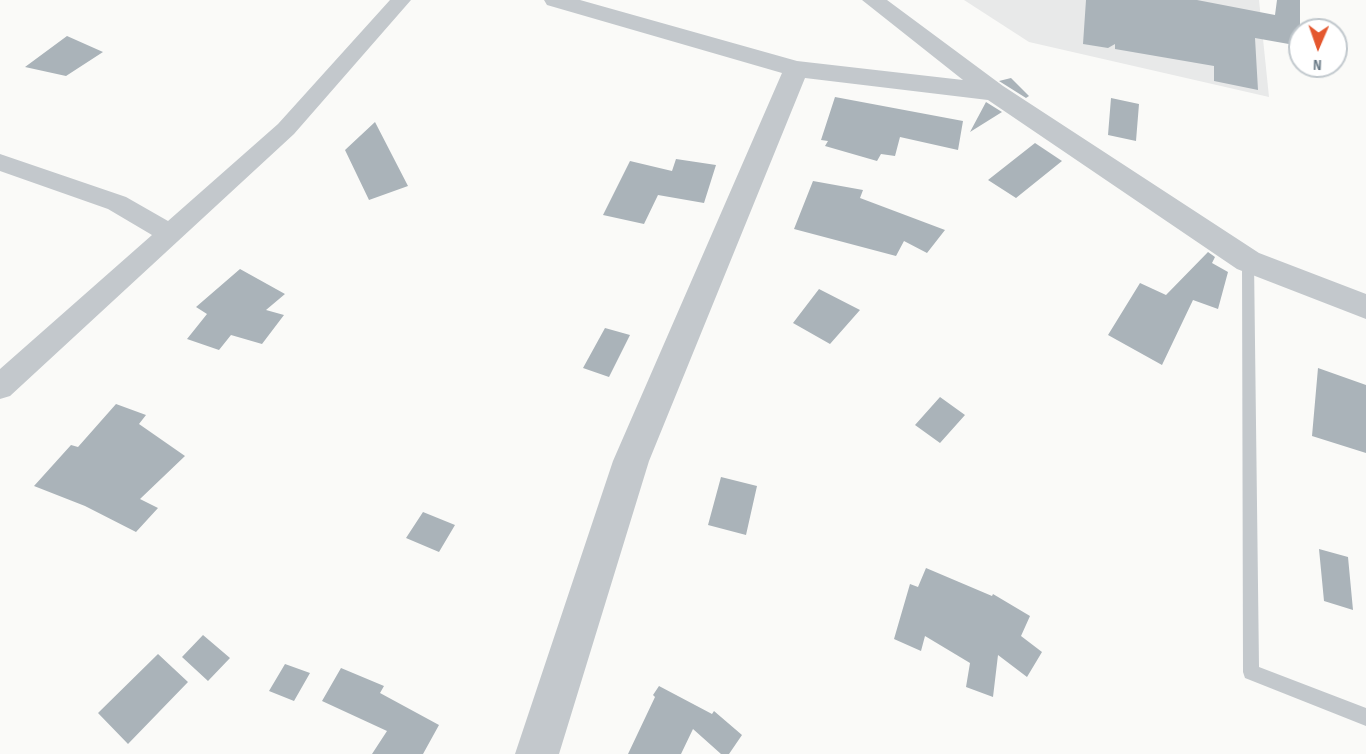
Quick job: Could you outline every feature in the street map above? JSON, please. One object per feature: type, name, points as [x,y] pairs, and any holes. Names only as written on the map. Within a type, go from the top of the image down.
[{"type":"street","points":[[0,387],[168,233],[286,129],[401,0]]},
{"type":"street","points":[[555,0],[796,69],[994,93]]},
{"type":"street","points":[[873,0],[994,93],[1248,261],[1366,307]]},
{"type":"street","points":[[537,754],[631,462],[796,69]]},
{"type":"street","points":[[0,162],[117,203],[168,233]]},
{"type":"lane","points":[[1248,261],[1251,672],[1366,717]]},
{"type":"shaded area","points":[[964,0],[1259,0],[1269,97],[1029,42]]},
{"type":"building","points":[[1086,0],[1197,0],[1275,15],[1277,0],[1300,0],[1300,18],[1288,18],[1288,44],[1255,38],[1258,90],[1214,81],[1214,66],[1115,49],[1115,44],[1108,48],[1083,44]]},
{"type":"building","points":[[67,36],[103,52],[66,76],[25,67]]},
{"type":"building","points":[[1011,78],[1029,96],[1026,98],[999,81]]},
{"type":"building","points":[[835,97],[963,121],[958,150],[900,137],[895,156],[881,154],[877,161],[825,146],[828,141],[821,140]]},
{"type":"building","points":[[1111,98],[1139,104],[1136,141],[1108,135]]},
{"type":"building","points":[[986,102],[1002,112],[970,132]]},
{"type":"building","points":[[375,122],[408,186],[369,200],[345,150]]},
{"type":"building","points":[[1035,143],[1062,161],[1016,198],[988,180]]},
{"type":"building","points":[[676,159],[716,165],[704,203],[658,195],[644,224],[603,215],[630,161],[672,171]]},
{"type":"building","points":[[813,181],[863,190],[860,198],[945,230],[927,253],[904,241],[896,256],[794,229]]},
{"type":"building","points":[[1208,252],[1215,257],[1212,263],[1228,272],[1218,309],[1193,300],[1162,365],[1108,335],[1140,283],[1166,295]]},
{"type":"building","points":[[240,269],[285,294],[266,310],[284,315],[262,344],[231,335],[219,350],[187,339],[207,314],[196,307]]},
{"type":"building","points":[[819,289],[860,310],[830,344],[793,323]]},
{"type":"building","points":[[605,328],[630,335],[609,377],[583,368]]},
{"type":"building","points":[[1318,368],[1366,385],[1366,453],[1312,436]]},
{"type":"building","points":[[940,397],[965,415],[940,443],[915,425]]},
{"type":"building","points":[[116,404],[146,415],[139,424],[185,456],[140,499],[158,508],[136,532],[85,506],[34,486],[71,445],[78,447]]},
{"type":"building","points":[[721,477],[757,486],[746,535],[708,525]]},
{"type":"building","points":[[423,512],[455,525],[439,552],[406,538]]},
{"type":"building","points":[[1319,549],[1348,557],[1353,610],[1324,601]]},
{"type":"building","points":[[926,568],[992,596],[993,594],[1030,616],[1021,636],[1042,652],[1027,677],[998,655],[993,697],[966,687],[970,663],[925,636],[921,651],[894,639],[910,584],[918,587]]},
{"type":"building","points":[[203,635],[230,658],[208,681],[182,657]]},
{"type":"building","points":[[158,654],[188,682],[128,744],[98,713]]},
{"type":"building","points":[[285,664],[310,673],[294,701],[269,691]]},
{"type":"building","points":[[341,668],[384,686],[380,693],[439,725],[423,754],[372,754],[387,731],[322,701]]},
{"type":"building","points":[[659,686],[712,714],[714,711],[742,735],[729,754],[721,754],[693,729],[681,754],[628,754]]}]
